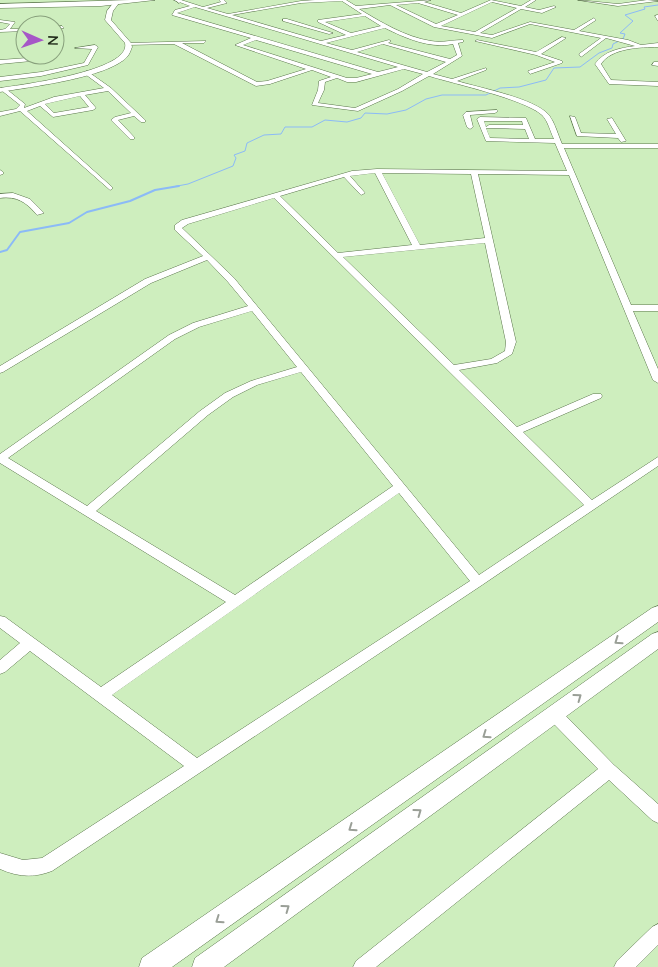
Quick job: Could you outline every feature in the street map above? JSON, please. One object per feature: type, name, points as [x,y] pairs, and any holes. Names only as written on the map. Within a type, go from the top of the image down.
[{"type":"main road","points":[[0,6],[116,3],[152,0]]},
{"type":"main road","points":[[151,967],[658,613]]},
{"type":"main road","points":[[204,967],[658,639]]},
{"type":"street","points":[[178,0],[474,87],[530,105],[541,111],[548,118],[658,380]]},
{"type":"street","points":[[189,0],[194,2],[204,0]]},
{"type":"street","points":[[221,0],[225,2],[177,11],[174,14],[377,74]]},
{"type":"street","points":[[247,6],[285,0]]},
{"type":"street","points":[[289,0],[301,2]]},
{"type":"street","points":[[226,15],[308,1],[342,0],[386,26],[408,36],[435,43],[455,43],[512,18],[534,0]]},
{"type":"street","points":[[354,8],[429,0]]},
{"type":"street","points":[[580,0],[608,6],[657,0]]},
{"type":"street","points":[[308,1],[323,7]]},
{"type":"street","points":[[419,1],[438,9],[460,14]]},
{"type":"street","points":[[436,26],[460,14],[494,1],[538,12],[547,12],[554,7]]},
{"type":"street","points":[[1,89],[87,73],[120,60],[127,54],[128,44],[108,22],[109,14],[116,3]]},
{"type":"street","points":[[391,4],[436,26],[496,36],[530,21],[538,12]]},
{"type":"street","points":[[351,35],[320,21],[366,15]]},
{"type":"street","points":[[512,18],[575,31],[600,33],[605,37],[628,41],[640,46]]},
{"type":"street","points":[[523,18],[530,21]]},
{"type":"street","points":[[575,31],[594,19]]},
{"type":"street","points":[[285,20],[344,37]]},
{"type":"street","points":[[290,33],[314,25],[299,20]]},
{"type":"street","points":[[0,21],[13,23],[3,31]]},
{"type":"street","points":[[266,22],[299,30]]},
{"type":"street","points":[[323,42],[386,26]]},
{"type":"street","points":[[282,31],[238,45],[336,77],[356,80],[404,66]]},
{"type":"street","points":[[357,33],[366,37]]},
{"type":"street","points":[[188,35],[190,41]]},
{"type":"street","points":[[353,51],[408,36]]},
{"type":"street","points":[[581,55],[605,37]]},
{"type":"street","points":[[536,54],[564,38]]},
{"type":"street","points":[[474,41],[536,54],[560,62],[530,72]]},
{"type":"street","points":[[173,42],[256,84],[268,83],[311,69]]},
{"type":"street","points":[[128,44],[204,42]]},
{"type":"street","points":[[383,43],[450,61]]},
{"type":"street","points":[[336,77],[322,82],[321,90],[314,104],[356,110],[400,90],[460,55],[455,43]]},
{"type":"street","points":[[658,45],[640,46],[606,56],[598,61],[599,68],[607,81],[612,83],[658,84]]},
{"type":"street","points":[[0,79],[29,76],[88,63],[95,47],[78,48]]},
{"type":"street","points":[[7,59],[9,68]]},
{"type":"street","points":[[0,62],[15,59]]},
{"type":"street","points":[[452,81],[484,69]]},
{"type":"street","points":[[87,73],[109,89],[144,121],[136,122]]},
{"type":"street","points":[[29,76],[33,84]]},
{"type":"street","points":[[1,89],[22,105],[22,109],[110,188]]},
{"type":"street","points":[[0,114],[109,89]]},
{"type":"street","points":[[40,104],[54,115],[93,108],[81,94]]},
{"type":"street","points":[[470,127],[466,115],[468,113],[504,111]]},
{"type":"street","points":[[523,111],[541,111]]},
{"type":"street","points":[[132,138],[115,119],[136,114]]},
{"type":"street","points":[[572,117],[579,135],[620,136]]},
{"type":"street","points":[[533,141],[525,120],[481,119],[482,127],[488,140],[655,146],[658,156]]},
{"type":"street","points":[[610,119],[625,146]]},
{"type":"street","points":[[120,126],[128,124]]},
{"type":"street","points":[[478,582],[399,488],[231,280],[179,230],[181,225],[345,174],[377,171],[571,174]]},
{"type":"street","points":[[377,171],[417,247]]},
{"type":"street","points":[[453,368],[494,361],[510,352],[510,333],[474,172]]},
{"type":"street","points":[[345,174],[361,193]]},
{"type":"street","points":[[0,196],[17,194],[27,199],[40,213]]},
{"type":"street","points":[[275,195],[592,506]]},
{"type":"street","points":[[339,256],[489,240]]},
{"type":"street","points":[[0,370],[148,281],[208,257]]},
{"type":"street","points":[[235,601],[0,459],[172,337],[196,326],[252,308]]},
{"type":"street","points":[[628,308],[658,308]]},
{"type":"street","points":[[88,511],[204,413],[229,395],[254,383],[302,368]]},
{"type":"street","points":[[516,431],[598,396]]},
{"type":"street","points":[[0,861],[14,867],[26,869],[46,865],[197,767],[263,721],[478,582],[658,461]]},
{"type":"street","points":[[101,695],[399,488]]},
{"type":"street","points":[[0,621],[197,767]]},
{"type":"street","points":[[0,668],[30,643]]},
{"type":"street","points":[[554,714],[609,770],[658,815]]},
{"type":"street","points":[[362,967],[609,770]]},
{"type":"street","points":[[623,967],[658,933]]},
{"type":"waterway","points":[[172,187],[188,184],[233,166],[236,158],[234,155],[245,151],[247,143],[264,135],[281,134],[285,127],[312,127],[325,120],[347,122],[361,118],[365,113],[387,114],[406,110],[426,99],[442,95],[486,95],[500,88],[519,87],[546,80],[554,68],[580,67],[599,53],[612,48],[613,44],[623,39],[625,34],[620,33],[633,21],[625,15],[645,9],[644,7],[658,5]]},
{"type":"waterway","points":[[0,252],[7,250],[20,232],[69,223],[87,212],[130,201],[155,190],[179,186]]}]
